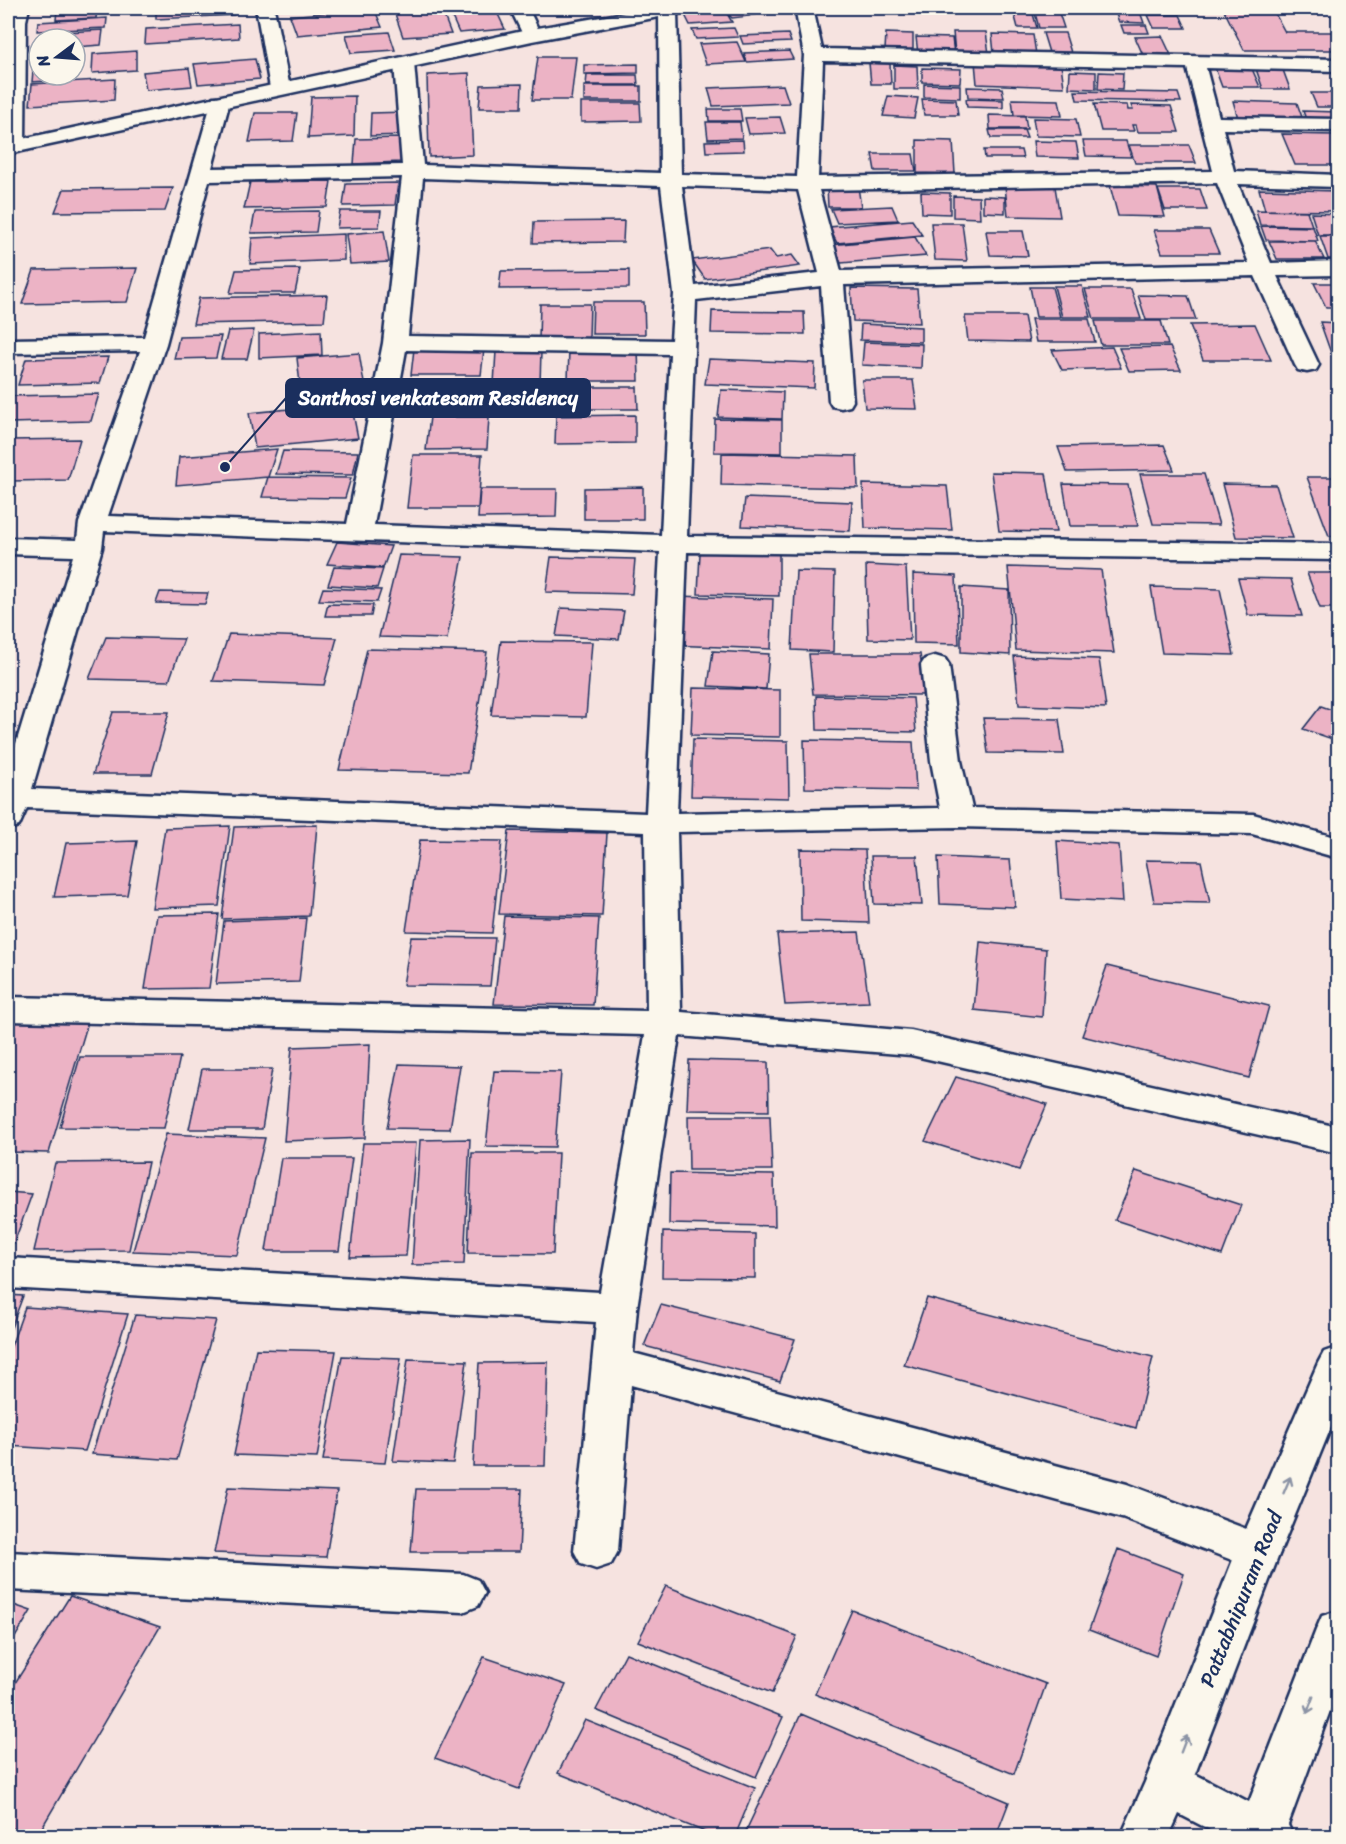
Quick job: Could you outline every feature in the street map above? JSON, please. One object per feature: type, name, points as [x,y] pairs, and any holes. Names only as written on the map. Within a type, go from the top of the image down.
[{"type":"street","points":[[265,8],[280,88]]},
{"type":"street","points":[[519,8],[532,35]]},
{"type":"street","points":[[804,8],[814,55],[807,184],[832,278],[841,401]]},
{"type":"street","points":[[15,17],[11,147],[532,35],[674,9],[670,180],[685,294],[661,823],[664,1023],[617,1308],[596,1551]]},
{"type":"street","points":[[814,55],[1338,65]]},
{"type":"street","points":[[359,532],[395,343],[413,171],[404,63]]},
{"type":"street","points":[[1195,63],[1225,177],[1279,308],[1306,364]]},
{"type":"street","points":[[220,101],[154,344],[90,535],[9,806],[661,823],[958,817],[1253,824],[1338,848]]},
{"type":"street","points":[[1212,123],[1338,125]]},
{"type":"street","points":[[201,175],[413,171],[807,184],[1225,177],[1338,181]]},
{"type":"street","points":[[685,294],[832,278],[1338,268]]},
{"type":"street","points":[[395,343],[681,347]]},
{"type":"street","points":[[8,346],[154,344]]},
{"type":"street","points":[[8,546],[90,535],[359,532],[673,544],[1338,552]]},
{"type":"street","points":[[935,664],[946,760],[958,817]]},
{"type":"street","points":[[8,1009],[664,1023],[911,1043],[1338,1140]]},
{"type":"street","points":[[8,1273],[617,1308]]},
{"type":"street","name":"Pattabhipuram Road","points":[[1144,1836],[1168,1784],[1258,1552],[1338,1363]]},
{"type":"street","points":[[613,1364],[1127,1502],[1258,1552]]},
{"type":"street","points":[[8,1571],[463,1593]]},
{"type":"street","points":[[1168,1784],[1263,1835],[1338,1630]]},
{"type":"building","points":[[97,8],[96,18],[56,20],[57,10]]},
{"type":"building","points":[[156,8],[234,8],[234,15],[156,19]]},
{"type":"building","points":[[374,8],[382,27],[297,35],[290,16]]},
{"type":"building","points":[[393,8],[441,8],[451,34],[403,37]]},
{"type":"building","points":[[448,8],[495,8],[505,29],[459,33]]},
{"type":"building","points":[[723,8],[742,8],[749,16],[732,18]]},
{"type":"building","points":[[744,8],[791,8],[794,11],[750,15]]},
{"type":"building","points":[[1223,8],[1272,8],[1285,32],[1338,32],[1338,50],[1244,50]]},
{"type":"building","points":[[1114,9],[1139,9],[1144,23],[1119,22]]},
{"type":"building","points":[[725,10],[732,22],[690,25],[684,13]]},
{"type":"building","points":[[1014,13],[1033,14],[1037,28],[1018,28]]},
{"type":"building","points":[[1035,13],[1059,13],[1064,28],[1039,28]]},
{"type":"building","points":[[1148,15],[1180,15],[1186,28],[1154,28]]},
{"type":"building","points":[[107,18],[106,28],[37,27],[38,22]]},
{"type":"building","points":[[238,24],[239,38],[145,44],[146,29]]},
{"type":"building","points":[[1121,25],[1146,25],[1149,33],[1124,33]]},
{"type":"building","points":[[734,28],[738,37],[696,39],[692,30]]},
{"type":"building","points":[[103,30],[101,45],[87,46],[87,31]]},
{"type":"building","points":[[389,32],[395,50],[351,53],[346,35]]},
{"type":"building","points":[[953,32],[986,32],[989,54],[955,53]]},
{"type":"building","points":[[886,33],[913,34],[913,51],[885,50]]},
{"type":"building","points":[[1043,33],[1065,33],[1073,59],[1051,59]]},
{"type":"building","points":[[788,34],[791,42],[743,44],[740,36]]},
{"type":"building","points":[[992,34],[1033,35],[1036,54],[994,53]]},
{"type":"building","points":[[1162,36],[1171,55],[1143,55],[1135,37]]},
{"type":"building","points":[[916,37],[952,38],[954,54],[918,54]]},
{"type":"building","points":[[737,42],[746,62],[706,64],[699,44]]},
{"type":"building","points":[[136,51],[136,70],[92,73],[93,54]]},
{"type":"building","points":[[789,51],[793,59],[747,62],[744,53]]},
{"type":"building","points":[[538,57],[576,57],[571,100],[532,100]]},
{"type":"building","points":[[255,59],[260,79],[198,84],[194,64]]},
{"type":"building","points":[[975,62],[1061,65],[1064,87],[977,84]]},
{"type":"building","points":[[869,63],[890,64],[891,84],[871,84]]},
{"type":"building","points":[[638,64],[638,73],[584,74],[584,65]]},
{"type":"building","points":[[894,65],[917,66],[918,89],[894,89]]},
{"type":"building","points":[[189,68],[192,86],[146,90],[143,72]]},
{"type":"building","points":[[922,68],[961,69],[960,83],[922,82]]},
{"type":"building","points":[[1215,68],[1252,69],[1260,87],[1222,87]]},
{"type":"building","points":[[1256,69],[1283,70],[1290,89],[1263,89]]},
{"type":"building","points":[[1070,71],[1096,72],[1096,89],[1069,88]]},
{"type":"building","points":[[1099,72],[1123,73],[1122,90],[1098,89]]},
{"type":"building","points":[[469,73],[473,155],[429,157],[427,75]]},
{"type":"building","points":[[587,75],[637,75],[638,85],[586,85]]},
{"type":"building","points":[[115,79],[114,100],[30,105],[32,87],[87,87],[87,81]]},
{"type":"building","points":[[522,84],[521,108],[479,108],[481,85]]},
{"type":"building","points":[[924,84],[960,85],[960,98],[924,97]]},
{"type":"building","points":[[783,85],[789,103],[713,106],[708,88]]},
{"type":"building","points":[[584,86],[641,86],[641,101],[584,101]]},
{"type":"building","points":[[967,87],[1002,88],[1004,98],[968,97]]},
{"type":"building","points":[[1075,91],[1178,93],[1181,102],[1077,100]]},
{"type":"building","points":[[1311,93],[1338,93],[1338,107],[1317,107]]},
{"type":"building","points":[[355,96],[354,136],[308,138],[311,97]]},
{"type":"building","points":[[888,96],[918,98],[914,118],[883,116]]},
{"type":"building","points":[[922,99],[956,100],[958,115],[924,115]]},
{"type":"building","points":[[966,99],[1003,100],[1003,108],[967,107]]},
{"type":"building","points":[[1012,99],[1059,100],[1062,116],[1014,115]]},
{"type":"building","points":[[1233,101],[1297,103],[1303,120],[1238,118]]},
{"type":"building","points":[[581,103],[640,103],[641,121],[581,122]]},
{"type":"building","points":[[1094,104],[1127,105],[1128,110],[1133,110],[1131,105],[1171,106],[1179,132],[1138,132],[1136,125],[1132,125],[1134,131],[1101,131]]},
{"type":"building","points":[[708,109],[740,109],[742,121],[709,121]]},
{"type":"building","points":[[1303,111],[1338,112],[1338,120],[1306,119]]},
{"type":"building","points":[[408,112],[407,135],[370,136],[371,113]]},
{"type":"building","points":[[255,113],[297,113],[293,141],[249,142]]},
{"type":"building","points":[[989,115],[1025,116],[1027,129],[990,129]]},
{"type":"building","points":[[780,117],[785,133],[749,134],[745,118]]},
{"type":"building","points":[[1033,118],[1076,119],[1080,137],[1036,136]]},
{"type":"building","points":[[706,122],[740,122],[742,138],[708,139]]},
{"type":"building","points":[[989,130],[1024,130],[1027,138],[991,138]]},
{"type":"building","points":[[1282,134],[1335,135],[1338,144],[1338,165],[1295,165]]},
{"type":"building","points":[[402,138],[401,162],[354,164],[356,139]]},
{"type":"building","points":[[743,140],[744,151],[706,152],[705,141]]},
{"type":"building","points":[[917,140],[953,141],[955,174],[917,173]]},
{"type":"building","points":[[1033,141],[1076,142],[1079,158],[1035,157]]},
{"type":"building","points":[[1083,141],[1126,141],[1131,157],[1086,156]]},
{"type":"building","points":[[1129,145],[1189,145],[1196,163],[1135,163]]},
{"type":"building","points":[[984,150],[1021,150],[1023,158],[985,158]]},
{"type":"building","points":[[872,154],[913,154],[916,171],[875,171]]},
{"type":"building","points":[[331,181],[327,207],[244,209],[250,182]]},
{"type":"building","points":[[398,183],[395,205],[343,206],[346,184]]},
{"type":"building","points":[[1005,186],[1055,187],[1060,217],[1008,216]]},
{"type":"building","points":[[1110,186],[1157,187],[1165,217],[1118,216]]},
{"type":"building","points":[[827,187],[858,187],[861,207],[828,207]]},
{"type":"building","points":[[173,188],[165,211],[55,212],[64,189]]},
{"type":"building","points":[[1158,189],[1200,189],[1207,210],[1165,210]]},
{"type":"building","points":[[1259,189],[1336,191],[1338,211],[1265,210]]},
{"type":"building","points":[[921,192],[950,193],[950,214],[922,213]]},
{"type":"building","points":[[953,196],[979,197],[980,218],[953,217]]},
{"type":"building","points":[[983,196],[1005,197],[1005,213],[983,212]]},
{"type":"building","points":[[892,206],[898,220],[837,223],[831,209]]},
{"type":"building","points":[[1256,210],[1307,211],[1312,226],[1260,225]]},
{"type":"building","points":[[319,211],[316,232],[251,233],[255,212]]},
{"type":"building","points":[[340,211],[381,211],[379,227],[337,228]]},
{"type":"building","points":[[1311,213],[1338,214],[1338,235],[1318,235]]},
{"type":"building","points":[[912,220],[922,235],[837,243],[829,227]]},
{"type":"building","points":[[624,221],[623,242],[533,243],[534,222]]},
{"type":"building","points":[[931,223],[962,223],[967,261],[935,260]]},
{"type":"building","points":[[1261,226],[1313,227],[1318,241],[1266,240]]},
{"type":"building","points":[[1154,230],[1209,230],[1219,253],[1162,253]]},
{"type":"building","points":[[384,231],[389,262],[350,264],[346,234]]},
{"type":"building","points":[[986,231],[1023,231],[1028,256],[990,255]]},
{"type":"building","points":[[344,234],[344,260],[250,264],[252,238]]},
{"type":"building","points":[[1320,236],[1338,236],[1338,259],[1328,259]]},
{"type":"building","points":[[915,237],[926,256],[841,263],[830,245]]},
{"type":"building","points":[[1269,241],[1315,241],[1324,259],[1277,259]]},
{"type":"building","points":[[770,250],[776,258],[792,255],[800,266],[705,279],[692,260]]},
{"type":"building","points":[[137,268],[127,302],[22,304],[34,270]]},
{"type":"building","points":[[300,269],[295,293],[230,293],[236,270]]},
{"type":"building","points":[[629,270],[629,288],[499,289],[501,271]]},
{"type":"building","points":[[1314,283],[1338,283],[1338,307],[1326,307]]},
{"type":"building","points":[[1054,286],[1082,286],[1091,317],[1062,317]]},
{"type":"building","points":[[1030,287],[1052,287],[1060,317],[1036,317]]},
{"type":"building","points":[[851,288],[917,289],[920,323],[853,321]]},
{"type":"building","points":[[1085,289],[1131,289],[1141,319],[1094,319]]},
{"type":"building","points":[[327,295],[324,321],[193,324],[199,298]]},
{"type":"building","points":[[1138,295],[1188,296],[1196,320],[1146,320]]},
{"type":"building","points":[[593,302],[644,302],[645,334],[592,334]]},
{"type":"building","points":[[540,304],[590,304],[589,338],[539,339]]},
{"type":"building","points":[[712,311],[804,312],[805,334],[711,333]]},
{"type":"building","points":[[965,316],[1024,316],[1029,342],[968,341]]},
{"type":"building","points":[[1031,319],[1089,319],[1095,342],[1036,342]]},
{"type":"building","points":[[1095,321],[1161,321],[1168,345],[1101,345]]},
{"type":"building","points":[[1320,322],[1338,323],[1338,353],[1331,353]]},
{"type":"building","points":[[861,324],[921,327],[921,342],[860,340]]},
{"type":"building","points":[[1255,324],[1271,360],[1203,360],[1190,325]]},
{"type":"building","points":[[254,330],[247,359],[221,359],[228,331]]},
{"type":"building","points":[[321,331],[322,355],[259,358],[259,334]]},
{"type":"building","points":[[221,336],[216,358],[174,359],[179,337]]},
{"type":"building","points":[[864,342],[922,344],[921,368],[862,365]]},
{"type":"building","points":[[1112,347],[1121,368],[1062,370],[1052,350]]},
{"type":"building","points":[[1170,347],[1181,370],[1129,371],[1119,348]]},
{"type":"building","points":[[414,349],[484,349],[481,375],[411,375]]},
{"type":"building","points":[[569,349],[638,349],[639,381],[568,381]]},
{"type":"building","points":[[496,351],[541,351],[540,384],[494,384]]},
{"type":"building","points":[[359,353],[366,395],[302,401],[297,358]]},
{"type":"building","points":[[108,357],[100,383],[18,385],[26,359]]},
{"type":"building","points":[[709,359],[815,363],[814,388],[705,384]]},
{"type":"building","points":[[862,380],[913,380],[917,409],[865,408]]},
{"type":"building","points":[[567,387],[637,387],[638,409],[567,409]]},
{"type":"building","points":[[721,390],[783,392],[782,419],[718,417]]},
{"type":"building","points":[[99,394],[91,421],[8,423],[8,396]]},
{"type":"building","points":[[351,403],[358,438],[255,448],[249,413]]},
{"type":"building","points":[[635,415],[635,443],[555,444],[556,416]]},
{"type":"building","points":[[430,417],[489,417],[487,449],[426,450]]},
{"type":"building","points":[[715,419],[782,420],[782,453],[714,452]]},
{"type":"building","points":[[80,439],[68,480],[8,481],[8,440]]},
{"type":"building","points":[[1164,445],[1174,470],[1067,472],[1058,447]]},
{"type":"building","points":[[277,449],[268,477],[176,485],[179,457]]},
{"type":"building","points":[[283,451],[358,452],[353,475],[276,474]]},
{"type":"building","points":[[722,453],[857,456],[858,488],[721,485]]},
{"type":"building","points":[[413,455],[482,455],[478,508],[407,508]]},
{"type":"building","points":[[991,472],[1046,473],[1056,532],[999,531]]},
{"type":"building","points":[[1140,474],[1204,474],[1219,525],[1153,524]]},
{"type":"building","points":[[268,477],[351,478],[345,498],[262,497]]},
{"type":"building","points":[[1307,477],[1338,477],[1338,536],[1329,536]]},
{"type":"building","points":[[863,484],[947,486],[952,530],[865,528]]},
{"type":"building","points":[[1063,484],[1128,485],[1138,526],[1070,526]]},
{"type":"building","points":[[1222,484],[1276,485],[1293,538],[1236,537]]},
{"type":"building","points":[[643,487],[643,519],[584,519],[584,488]]},
{"type":"building","points":[[480,489],[557,489],[556,517],[478,518]]},
{"type":"building","points":[[745,498],[852,502],[850,531],[742,526]]},
{"type":"building","points":[[337,542],[391,546],[383,568],[327,564]]},
{"type":"building","points":[[700,553],[779,554],[779,596],[698,594]]},
{"type":"building","points":[[399,555],[463,557],[447,639],[379,637]]},
{"type":"building","points":[[551,557],[635,559],[632,594],[546,592]]},
{"type":"building","points":[[866,565],[906,567],[910,640],[868,639]]},
{"type":"building","points":[[334,567],[383,569],[377,588],[328,585]]},
{"type":"building","points":[[1008,567],[1101,570],[1114,653],[1016,650]]},
{"type":"building","points":[[796,571],[835,572],[833,652],[792,650]]},
{"type":"building","points":[[1307,573],[1338,573],[1338,608],[1320,608]]},
{"type":"building","points":[[913,574],[956,576],[959,644],[914,643]]},
{"type":"building","points":[[1238,578],[1291,579],[1302,616],[1248,615]]},
{"type":"building","points":[[961,587],[1009,590],[1010,655],[961,652]]},
{"type":"building","points":[[1151,587],[1220,589],[1234,655],[1162,653]]},
{"type":"building","points":[[323,588],[381,590],[377,602],[319,600]]},
{"type":"building","points":[[160,592],[208,593],[205,604],[156,603]]},
{"type":"building","points":[[677,596],[773,599],[771,649],[671,645]]},
{"type":"building","points":[[328,604],[373,605],[371,616],[325,616]]},
{"type":"building","points":[[561,608],[624,611],[619,639],[556,636]]},
{"type":"building","points":[[229,634],[337,638],[324,685],[213,681]]},
{"type":"building","points":[[106,637],[184,639],[169,681],[89,679]]},
{"type":"building","points":[[501,641],[592,642],[586,717],[491,715]]},
{"type":"building","points":[[367,649],[487,652],[468,773],[339,770]]},
{"type":"building","points":[[713,651],[769,654],[766,689],[708,686]]},
{"type":"building","points":[[809,654],[920,654],[926,695],[813,694]]},
{"type":"building","points":[[1014,656],[1099,659],[1106,708],[1019,705]]},
{"type":"building","points":[[693,688],[780,690],[780,737],[691,735]]},
{"type":"building","points":[[816,696],[913,698],[916,732],[817,730]]},
{"type":"building","points":[[1321,706],[1338,712],[1338,741],[1303,729]]},
{"type":"building","points":[[113,712],[169,712],[152,774],[93,774]]},
{"type":"building","points":[[983,718],[1059,719],[1064,754],[988,753]]},
{"type":"building","points":[[693,739],[788,741],[789,798],[691,796]]},
{"type":"building","points":[[804,740],[913,742],[916,790],[805,788]]},
{"type":"building","points":[[317,825],[309,916],[222,919],[234,827]]},
{"type":"building","points":[[230,826],[219,906],[152,908],[165,828]]},
{"type":"building","points":[[509,831],[607,833],[602,916],[499,914]]},
{"type":"building","points":[[420,840],[502,841],[492,933],[406,931]]},
{"type":"building","points":[[137,841],[127,895],[54,897],[66,843]]},
{"type":"building","points":[[1057,841],[1119,845],[1123,902],[1061,899]]},
{"type":"building","points":[[800,849],[865,850],[869,923],[801,921]]},
{"type":"building","points":[[871,856],[917,856],[922,905],[874,904]]},
{"type":"building","points":[[938,857],[1010,860],[1015,907],[940,904]]},
{"type":"building","points":[[1146,860],[1201,861],[1210,903],[1154,902]]},
{"type":"building","points":[[219,914],[209,988],[145,989],[157,915]]},
{"type":"building","points":[[504,916],[599,918],[593,1005],[494,1004]]},
{"type":"building","points":[[306,918],[299,982],[216,984],[224,921]]},
{"type":"building","points":[[859,932],[869,1002],[785,1005],[777,934]]},
{"type":"building","points":[[411,937],[495,938],[490,986],[403,985]]},
{"type":"building","points":[[980,942],[1046,949],[1042,1017],[974,1010]]},
{"type":"building","points":[[1107,966],[1269,1006],[1249,1078],[1082,1036]]},
{"type":"building","points":[[8,1021],[88,1022],[49,1153],[8,1152]]},
{"type":"building","points":[[370,1044],[365,1138],[284,1141],[292,1047]]},
{"type":"building","points":[[80,1057],[180,1057],[164,1128],[60,1127]]},
{"type":"building","points":[[689,1060],[768,1062],[769,1111],[687,1110]]},
{"type":"building","points":[[399,1064],[460,1066],[450,1129],[387,1128]]},
{"type":"building","points":[[202,1069],[272,1069],[262,1129],[189,1129]]},
{"type":"building","points":[[494,1071],[561,1072],[555,1147],[486,1146]]},
{"type":"building","points":[[956,1077],[1047,1104],[1019,1170],[925,1141]]},
{"type":"building","points":[[688,1116],[770,1116],[772,1170],[689,1170]]},
{"type":"building","points":[[166,1134],[265,1138],[237,1255],[133,1251]]},
{"type":"building","points":[[470,1139],[464,1264],[412,1265],[420,1140]]},
{"type":"building","points":[[363,1143],[416,1143],[406,1256],[350,1257]]},
{"type":"building","points":[[472,1153],[558,1153],[553,1254],[468,1253]]},
{"type":"building","points":[[281,1158],[352,1158],[339,1251],[266,1251]]},
{"type":"building","points":[[148,1162],[129,1250],[34,1251],[55,1163]]},
{"type":"building","points":[[1136,1171],[1241,1205],[1222,1255],[1115,1220]]},
{"type":"building","points":[[670,1173],[774,1175],[775,1226],[669,1224]]},
{"type":"building","points":[[8,1192],[32,1194],[14,1243],[8,1243]]},
{"type":"building","points":[[663,1232],[755,1234],[755,1278],[662,1277]]},
{"type":"building","points":[[8,1295],[23,1296],[8,1336]]},
{"type":"building","points":[[927,1298],[1153,1357],[1136,1428],[904,1365]]},
{"type":"building","points":[[661,1305],[795,1339],[780,1381],[644,1346]]},
{"type":"building","points":[[25,1307],[128,1314],[85,1451],[8,1446],[8,1355]]},
{"type":"building","points":[[135,1315],[216,1320],[177,1460],[92,1454]]},
{"type":"building","points":[[256,1349],[336,1351],[317,1458],[234,1455]]},
{"type":"building","points":[[342,1356],[401,1358],[385,1463],[323,1460]]},
{"type":"building","points":[[408,1359],[467,1361],[453,1463],[393,1461]]},
{"type":"building","points":[[548,1362],[545,1466],[473,1466],[479,1363]]},
{"type":"building","points":[[228,1487],[337,1491],[326,1557],[214,1553]]},
{"type":"building","points":[[416,1489],[522,1489],[519,1552],[411,1552]]},
{"type":"building","points":[[1118,1549],[1184,1574],[1156,1656],[1089,1630]]},
{"type":"building","points":[[666,1586],[797,1636],[772,1693],[638,1641]]},
{"type":"building","points":[[70,1596],[160,1627],[37,1836],[34,1836],[8,1827],[8,1694]]},
{"type":"building","points":[[8,1603],[31,1611],[8,1649]]},
{"type":"building","points":[[852,1610],[1046,1684],[1014,1774],[815,1694]]},
{"type":"building","points":[[626,1653],[783,1717],[756,1777],[596,1710]]},
{"type":"building","points":[[484,1657],[566,1685],[519,1789],[435,1758]]},
{"type":"building","points":[[801,1714],[1009,1802],[996,1836],[744,1835]]},
{"type":"building","points":[[585,1720],[755,1788],[735,1836],[715,1836],[558,1773]]},
{"type":"place","name":"Santhosi venkatesam Residency","points":[[225,467]]}]
